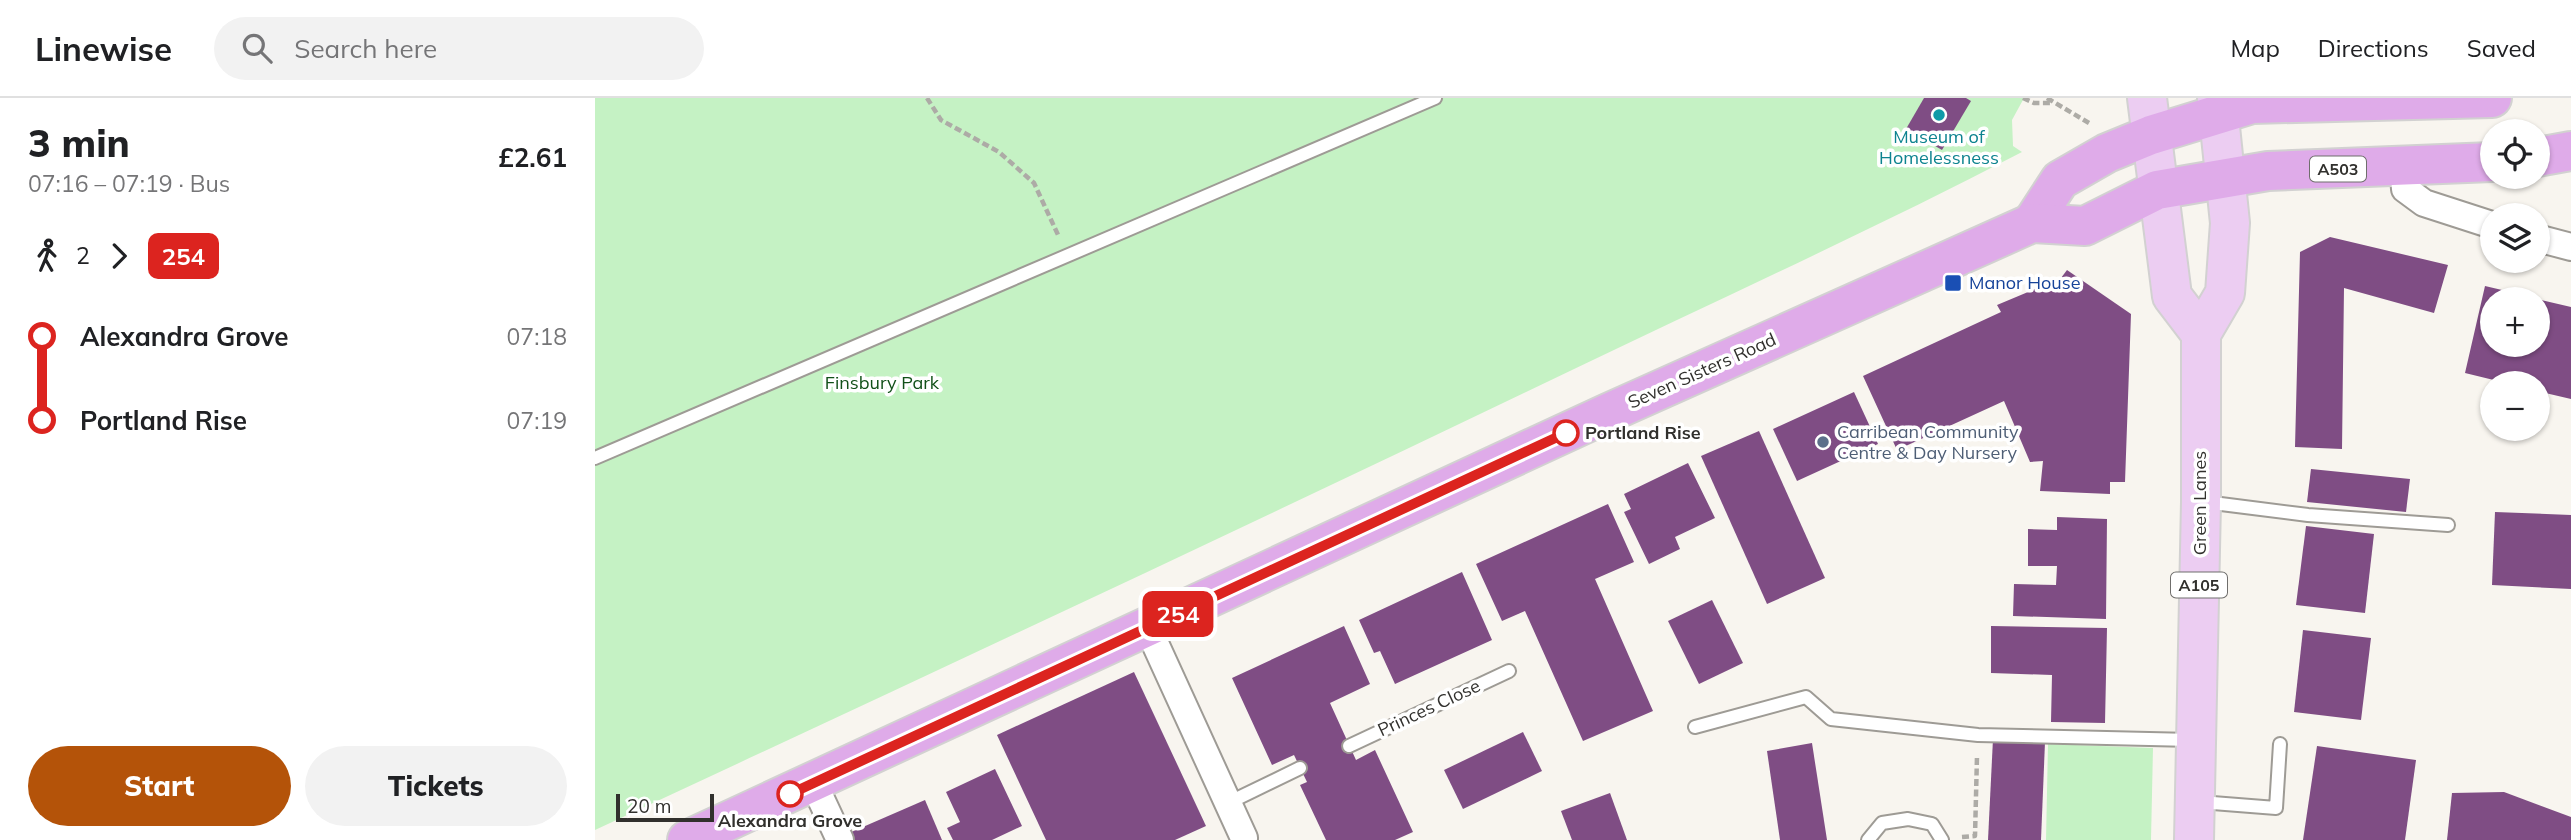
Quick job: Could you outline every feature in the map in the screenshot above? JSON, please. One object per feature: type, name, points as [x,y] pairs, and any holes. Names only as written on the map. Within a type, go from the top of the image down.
[{"type":"highway","points":[[2032,223],[2060,180],[2108,153],[2218,106],[2492,98]]},
{"type":"highway","points":[[2550,155],[2571,151]]},
{"type":"highway","name":"Seven Sisters Road","points":[[687,840],[814,784],[1608,413],[2032,223],[2085,226],[2157,190],[2268,171],[2480,162]]},
{"type":"main road","points":[[2147,98],[2172,296],[2201,334],[2225,293],[2230,222],[2218,106]]},
{"type":"main road","name":"Green Lanes","points":[[2194,840],[2201,502],[2201,334]]},
{"type":"street","points":[[2403,164],[2405,189],[2424,203],[2480,221]]},
{"type":"street","points":[[2550,242],[2571,247]]},
{"type":"street","points":[[1148,628],[1230,802],[1244,839]]},
{"type":"street","points":[[814,784],[840,840]]},
{"type":"lane","points":[[595,458],[1435,98]]},
{"type":"lane","points":[[2201,502],[2308,515],[2448,526]]},
{"type":"lane","name":"Princes Close","points":[[1349,746],[1509,671]]},
{"type":"lane","points":[[1695,727],[1806,697],[1831,719],[1978,734],[2195,740]]},
{"type":"lane","points":[[2195,802],[2276,808],[2280,744]]},
{"type":"lane","points":[[1230,802],[1300,768]]},
{"type":"lane","points":[[1868,840],[1882,823],[1908,819],[1932,824],[1941,839]]},
{"type":"path","points":[[927,98],[941,120],[999,152],[1034,183],[1067,257]]},
{"type":"path","points":[[2023,98],[2034,103],[2053,103]]},
{"type":"path","points":[[2047,98],[2098,130]]},
{"type":"path","points":[[1941,839],[1975,836],[1978,734]]},
{"type":"green space","name":"Finsbury Park","points":[[595,98],[2024,98],[2012,120],[2013,146],[2022,152],[1966,181],[1328,486],[595,830]]},
{"type":"green space","points":[[2048,744],[2153,748],[2151,840],[2046,840]]},
{"type":"building","points":[[1924,98],[1966,98],[1971,101],[1942,150],[1906,129]]},
{"type":"building","points":[[2330,237],[2448,265],[2434,313],[2344,288],[2342,449],[2295,447],[2300,252]]},
{"type":"building","points":[[2067,270],[2131,314],[2125,482],[2110,482],[2110,494],[2040,491],[2043,461],[2030,462],[2004,401],[1897,450],[1863,376],[2001,312],[1997,305],[2061,278]]},
{"type":"building","points":[[2550,302],[2571,307],[2571,399],[2550,394],[2550,371],[2480,371],[2480,377],[2465,373],[2480,308],[2480,357],[2550,357]]},
{"type":"building","points":[[1854,392],[1878,444],[1797,481],[1773,429]]},
{"type":"building","points":[[1759,431],[1825,578],[1767,604],[1701,456]]},
{"type":"building","points":[[1688,463],[1715,518],[1675,537],[1680,549],[1649,564],[1624,512],[1631,509],[1624,494]]},
{"type":"building","points":[[2311,469],[2410,479],[2406,512],[2307,502]]},
{"type":"building","points":[[1608,504],[1634,562],[1595,579],[1653,711],[1583,741],[1525,611],[1502,621],[1476,564]]},
{"type":"building","points":[[2495,512],[2571,515],[2571,589],[2492,585]]},
{"type":"building","points":[[2057,517],[2107,519],[2106,619],[2013,616],[2014,584],[2056,585],[2057,566],[2028,566],[2028,529],[2057,530]]},
{"type":"building","points":[[2306,526],[2374,534],[2365,613],[2296,605]]},
{"type":"building","points":[[1462,572],[1492,640],[1395,684],[1380,651],[1374,653],[1359,620]]},
{"type":"building","points":[[1712,600],[1743,663],[1699,684],[1668,621]]},
{"type":"building","points":[[1344,626],[1370,684],[1330,703],[1356,760],[1375,750],[1413,832],[1395,840],[1326,840],[1300,785],[1307,782],[1294,755],[1272,765],[1232,678]]},
{"type":"building","points":[[1991,626],[2107,628],[2105,723],[2051,722],[2052,675],[1991,673]]},
{"type":"building","points":[[2303,630],[2371,638],[2361,720],[2294,712]]},
{"type":"building","points":[[1134,672],[1206,826],[1175,840],[1046,840],[997,735]]},
{"type":"building","points":[[1523,732],[1542,771],[1463,809],[1444,770]]},
{"type":"building","points":[[1993,739],[2045,742],[2041,840],[1988,840]]},
{"type":"building","points":[[1812,743],[1827,840],[1780,840],[1767,751]]},
{"type":"building","points":[[2317,746],[2416,760],[2405,840],[2303,840]]},
{"type":"building","points":[[995,769],[1022,826],[992,840],[953,840],[947,828],[960,822],[946,792]]},
{"type":"building","points":[[2504,792],[2571,817],[2571,840],[2447,840],[2452,793]]},
{"type":"building","points":[[1610,793],[1627,840],[1572,840],[1561,811]]},
{"type":"building","points":[[925,800],[942,840],[852,840],[849,833]]},
{"type":"bus line","name":"254","points":[[790,794],[1566,433]]},
{"type":"place","name":"Museum of Homelessness","points":[[1939,115]]},
{"type":"place","name":"Manor House","points":[[1953,283]]},
{"type":"place","name":"Portland Rise","points":[[1566,433]]},
{"type":"place","name":"Carribean Community Centre & Day Nursery","points":[[1823,442]]},
{"type":"place","name":"Alexandra Grove","points":[[790,794]]}]
